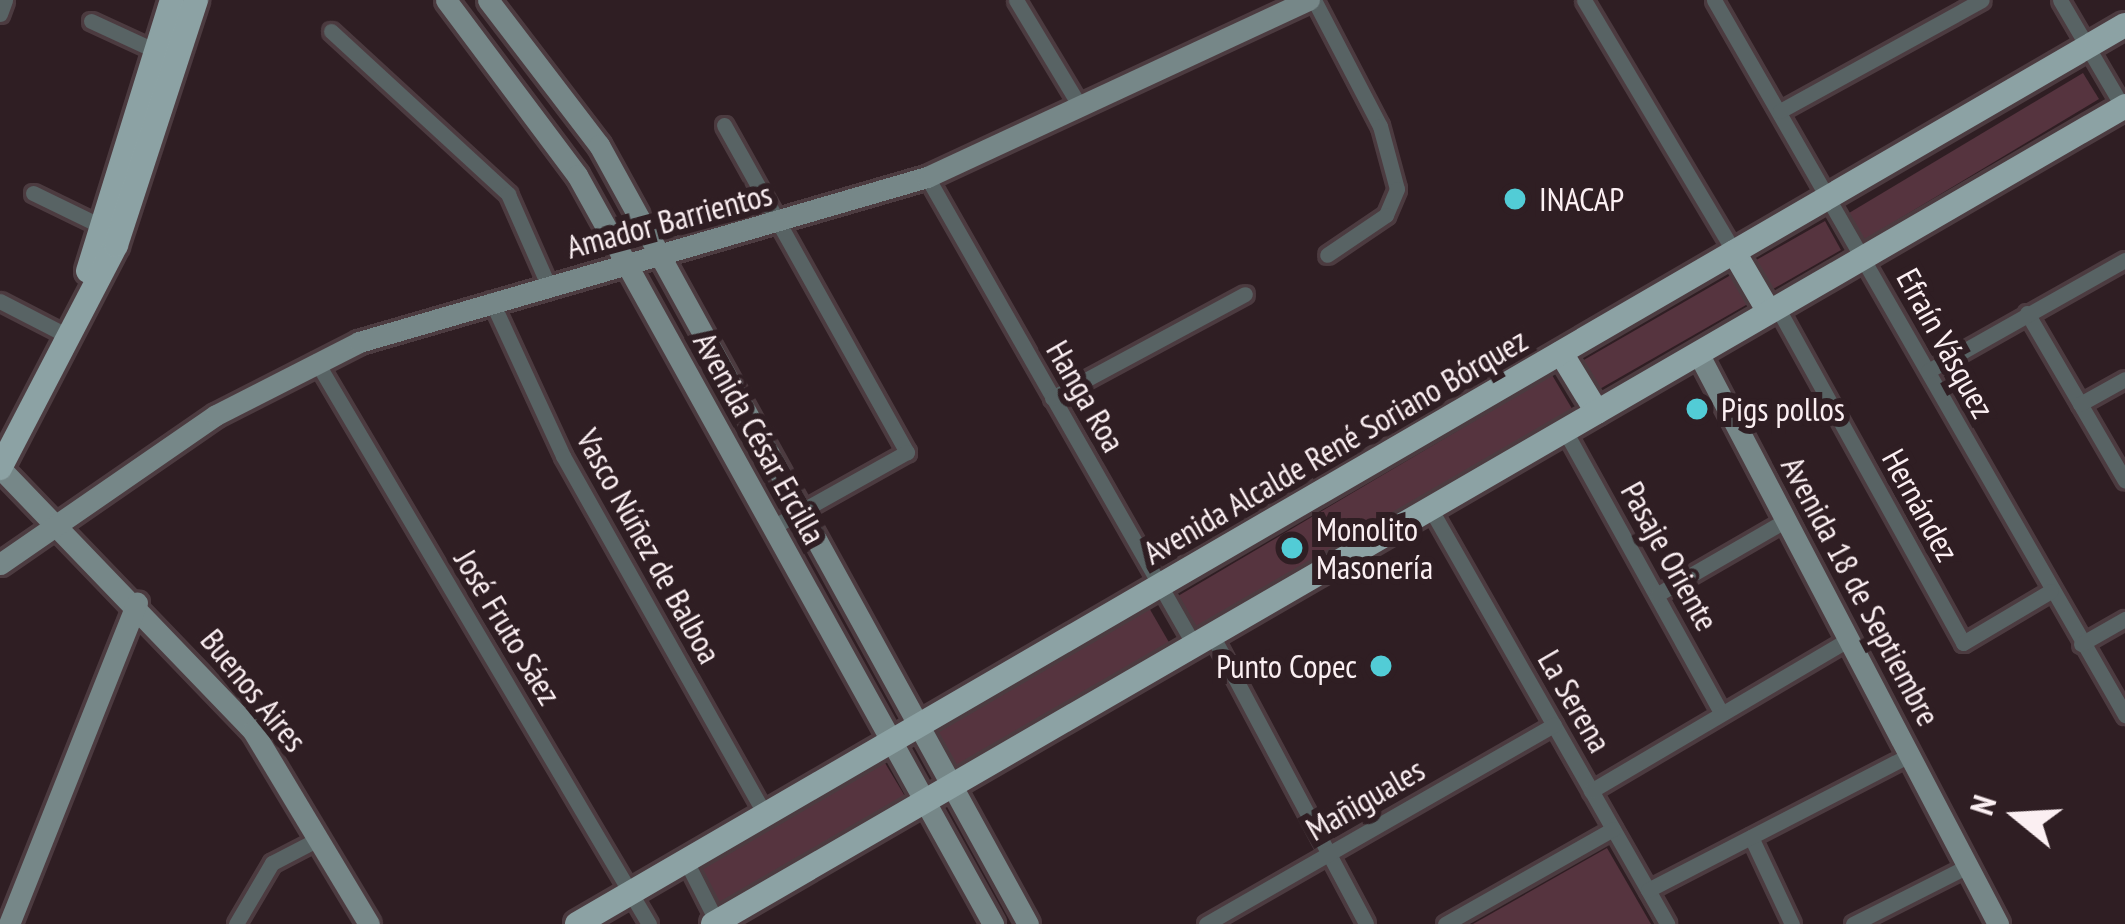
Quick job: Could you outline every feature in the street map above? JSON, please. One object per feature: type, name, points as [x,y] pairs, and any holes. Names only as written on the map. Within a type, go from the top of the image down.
[{"type":"main road","points":[[1,460],[105,228],[172,0]]},
{"type":"main road","points":[[1,460],[116,245],[196,0]]},
{"type":"main road","name":"Avenida Alcalde René Soriano Bórquez","points":[[577,924],[2125,25]]},
{"type":"main road","points":[[716,923],[2124,108]]},
{"type":"main road","points":[[1734,252],[1773,310]]},
{"type":"main road","points":[[1561,353],[1597,412]]},
{"type":"street","points":[[0,14],[5,0]]},
{"type":"street","name":"Avenida César Ercilla","points":[[446,0],[541,119],[992,924]]},
{"type":"street","name":"Avenida César Ercilla","points":[[488,0],[568,98],[1028,924]]},
{"type":"street","points":[[1016,0],[1081,108]]},
{"type":"street","name":"Amador Barrientos","points":[[0,564],[59,519],[316,361],[491,300],[777,225],[927,177],[1311,0],[1380,126],[1397,188],[1386,215],[1328,255]]},
{"type":"street","points":[[1584,0],[1734,252]]},
{"type":"street","name":"Efraín Vásquez","points":[[1714,0],[2125,716]]},
{"type":"street","points":[[1780,111],[1982,0]]},
{"type":"street","points":[[2060,0],[2124,108]]},
{"type":"street","points":[[91,21],[158,52]]},
{"type":"street","points":[[331,31],[508,194],[549,286]]},
{"type":"street","points":[[541,119],[551,98],[568,98]]},
{"type":"street","points":[[724,125],[907,452],[772,528]]},
{"type":"street","name":"Hanga Roa","points":[[927,177],[1160,585],[1203,640],[1366,924]]},
{"type":"street","points":[[33,193],[105,228]]},
{"type":"street","points":[[1928,371],[2125,260]]},
{"type":"street","points":[[1052,398],[1245,294]]},
{"type":"street","name":"Vasco Núñez de Balboa","points":[[491,300],[563,456],[765,815]]},
{"type":"street","points":[[0,301],[60,332]]},
{"type":"street","name":"Hernández","points":[[1773,310],[1963,643],[2051,591]]},
{"type":"street","points":[[2027,314],[2125,481]]},
{"type":"street","name":"Avenida 18 de Septiembre","points":[[1698,353],[1998,924]]},
{"type":"street","name":"José Fruto Sáez","points":[[316,361],[649,924]]},
{"type":"street","points":[[2080,404],[2125,380]]},
{"type":"street","name":"Pasaje Oriente","points":[[1565,430],[1720,711]]},
{"type":"street","name":"Buenos Aires","points":[[1,460],[253,730],[369,924]]},
{"type":"street","name":"La Serena","points":[[1430,508],[1667,924]]},
{"type":"street","points":[[1658,594],[1786,520]]},
{"type":"street","points":[[9,924],[137,602]]},
{"type":"street","points":[[2081,644],[2125,619]]},
{"type":"street","points":[[1591,790],[1849,639]]},
{"type":"street","name":"Mañiguales","points":[[1206,924],[1554,725]]},
{"type":"street","points":[[1648,890],[1910,755]]},
{"type":"street","points":[[1445,924],[1613,829]]},
{"type":"street","points":[[1751,836],[1792,924]]},
{"type":"street","points":[[236,924],[272,863],[320,838]]},
{"type":"street","points":[[686,861],[716,923]]},
{"type":"street","points":[[1853,924],[1968,866]]},
{"type":"shaded area","points":[[2083,73],[2099,99],[1864,240],[1849,213]]},
{"type":"shaded area","points":[[1825,221],[1841,250],[1768,292],[1751,263]]},
{"type":"shaded area","points":[[1736,272],[1753,301],[1598,390],[1582,361]]},
{"type":"shaded area","points":[[1552,375],[1574,412],[1200,633],[1178,596]]},
{"type":"shaded area","points":[[1148,606],[1174,651],[958,777],[932,732]]},
{"type":"shaded area","points":[[882,758],[906,798],[718,908],[695,868]]},
{"type":"shaded area","points":[[1607,848],[1651,924],[1473,924]]},
{"type":"place","name":"INACAP","points":[[1515,199]]},
{"type":"place","name":"Pigs pollos","points":[[1697,409]]},
{"type":"place","name":"Monolito Masonería","points":[[1292,548]]},
{"type":"place","name":"Punto Copec","points":[[1381,666]]}]
